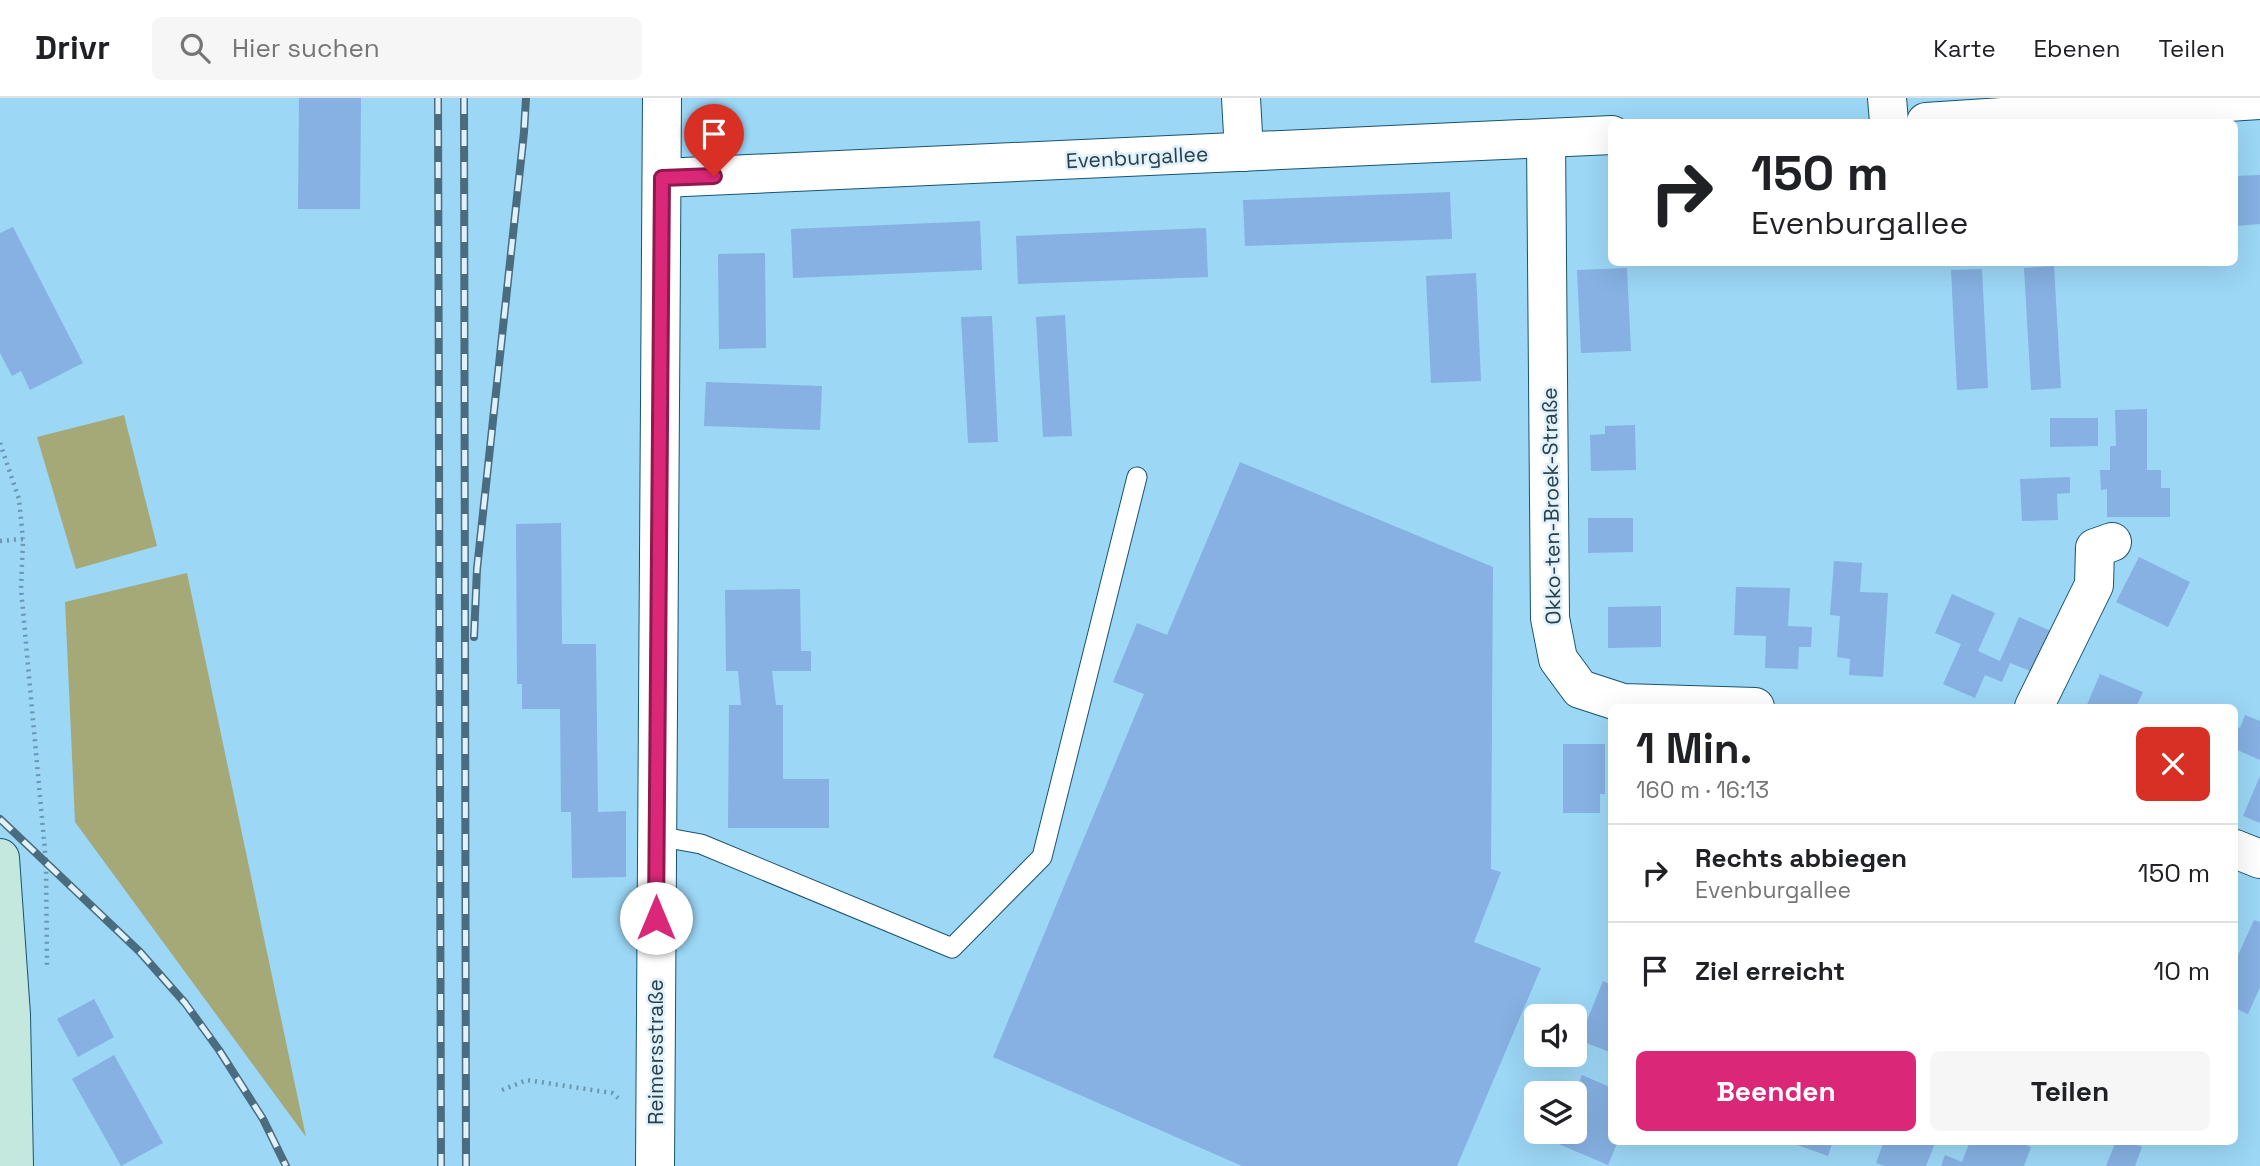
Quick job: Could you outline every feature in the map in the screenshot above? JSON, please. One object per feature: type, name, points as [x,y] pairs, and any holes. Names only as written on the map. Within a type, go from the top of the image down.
[{"type":"main road","points":[[0,858],[14,1166]]},
{"type":"street","name":"Reimersstraße","points":[[654,1166],[662,98]]},
{"type":"street","points":[[1241,98],[1244,152]]},
{"type":"street","points":[[1887,98],[1889,119]]},
{"type":"street","points":[[1972,119],[2260,100]]},
{"type":"street","name":"Evenburgallee","points":[[662,178],[1608,135]]},
{"type":"street","name":"Okko-ten-Broek-Straße","points":[[1546,138],[1550,618],[1558,659],[1580,689],[1623,703],[1656,704]]},
{"type":"street","points":[[2035,704],[2094,585],[2095,548],[2112,542]]},
{"type":"street","points":[[2238,850],[2260,859]]},
{"type":"lane","points":[[657,836],[701,844],[952,948],[1042,857],[1137,477]]},
{"type":"path","points":[[0,443],[19,499],[23,539],[20,589],[46,862],[47,973]]},
{"type":"path","points":[[0,541],[23,539]]},
{"type":"path","points":[[502,1090],[527,1080],[612,1093],[624,1102]]},
{"type":"green space","points":[[124,415],[157,546],[76,569],[37,437]]},
{"type":"green space","points":[[187,573],[306,1137],[75,822],[65,602]]},
{"type":"building","points":[[299,98],[361,98],[360,209],[298,209]]},
{"type":"building","points":[[2260,175],[2260,224],[2238,226],[2238,176]]},
{"type":"building","points":[[1450,192],[1452,239],[1245,246],[1243,200]]},
{"type":"building","points":[[980,221],[982,270],[793,278],[791,229]]},
{"type":"building","points":[[13,227],[83,363],[30,390],[21,371],[12,376],[0,353],[0,233]]},
{"type":"building","points":[[1206,228],[1208,277],[1018,284],[1016,236]]},
{"type":"building","points":[[765,253],[766,348],[719,349],[718,254]]},
{"type":"building","points":[[2054,266],[2061,388],[2031,390],[2024,268]]},
{"type":"building","points":[[1627,268],[1631,351],[1581,353],[1577,270]]},
{"type":"building","points":[[1982,269],[1988,388],[1957,390],[1951,270]]},
{"type":"building","points":[[1476,273],[1481,381],[1431,383],[1426,276]]},
{"type":"building","points":[[1065,315],[1072,436],[1043,437],[1036,317]]},
{"type":"building","points":[[992,316],[998,442],[968,443],[961,317]]},
{"type":"building","points":[[706,382],[822,386],[820,430],[704,426]]},
{"type":"building","points":[[2147,409],[2147,470],[2161,470],[2161,488],[2170,488],[2170,517],[2107,517],[2107,489],[2101,490],[2100,470],[2110,470],[2110,446],[2116,446],[2115,410]]},
{"type":"building","points":[[2050,418],[2098,418],[2098,446],[2050,447]]},
{"type":"building","points":[[1635,425],[1636,470],[1591,471],[1590,435],[1605,434],[1605,426]]},
{"type":"building","points":[[1240,462],[1493,567],[1491,869],[1501,872],[1474,942],[1541,968],[1457,1166],[1242,1166],[993,1057],[1144,694],[1113,682],[1137,623],[1167,635]]},
{"type":"building","points":[[2070,477],[2070,493],[2057,494],[2058,520],[2022,521],[2020,479]]},
{"type":"building","points":[[1588,518],[1633,518],[1633,552],[1588,553]]},
{"type":"building","points":[[561,523],[562,644],[596,644],[598,812],[626,811],[626,877],[572,878],[571,812],[561,812],[560,709],[522,709],[522,684],[517,684],[516,524]]},
{"type":"building","points":[[2139,557],[2190,582],[2168,627],[2116,602]]},
{"type":"building","points":[[1834,561],[1862,563],[1860,592],[1888,593],[1883,677],[1849,675],[1850,659],[1837,657],[1840,616],[1830,615]]},
{"type":"building","points":[[1736,587],[1790,588],[1788,626],[1812,627],[1811,647],[1799,647],[1798,669],[1765,668],[1766,636],[1734,635]]},
{"type":"building","points":[[800,589],[801,651],[811,651],[811,671],[772,671],[776,705],[783,705],[783,779],[829,779],[829,828],[728,828],[729,705],[741,705],[738,671],[726,671],[725,590]]},
{"type":"building","points":[[1952,594],[1995,613],[1978,651],[2000,661],[2019,617],[2051,631],[2033,672],[2010,663],[2002,682],[1985,675],[1975,698],[1943,684],[1961,644],[1935,633]]},
{"type":"building","points":[[1661,606],[1661,647],[1608,648],[1608,607]]},
{"type":"building","points":[[2100,674],[2143,692],[2137,704],[2087,704]]},
{"type":"building","points":[[2245,715],[2260,721],[2260,760],[2238,750],[2238,727],[2240,728]]},
{"type":"building","points":[[1563,744],[1605,744],[1605,794],[1600,794],[1600,813],[1563,813]]},
{"type":"building","points":[[2260,776],[2260,823],[2243,816]]},
{"type":"building","points":[[2254,920],[2260,922],[2260,987],[2248,1014],[2238,1009],[2238,955]]},
{"type":"building","points":[[1603,981],[1608,983],[1608,1051],[1587,1043],[1587,1020]]},
{"type":"building","points":[[94,999],[114,1037],[78,1057],[57,1019]]},
{"type":"building","points":[[114,1055],[163,1143],[121,1166],[72,1079]]},
{"type":"building","points":[[1582,1075],[1608,1086],[1608,1145],[1616,1145],[1608,1165],[1559,1144],[1587,1144],[1587,1081],[1579,1081]]},
{"type":"building","points":[[1797,1145],[1832,1145],[1828,1156]]},
{"type":"building","points":[[1883,1145],[1934,1145],[1926,1166],[1884,1166],[1876,1163]]},
{"type":"building","points":[[1968,1145],[2031,1147],[2024,1166],[1941,1166],[1945,1155],[1962,1162]]},
{"type":"building","points":[[2114,1145],[2142,1147],[2135,1166],[2106,1166]]},
{"type":"railway","points":[[438,98],[441,1166]]},
{"type":"railway","points":[[464,98],[466,1166]]},
{"type":"railway","points":[[474,637],[477,569],[526,98]]},
{"type":"railway","points":[[0,819],[140,952],[185,1003],[263,1119],[286,1166]]},
{"type":"route","points":[[656,918],[662,178],[714,176]]}]
